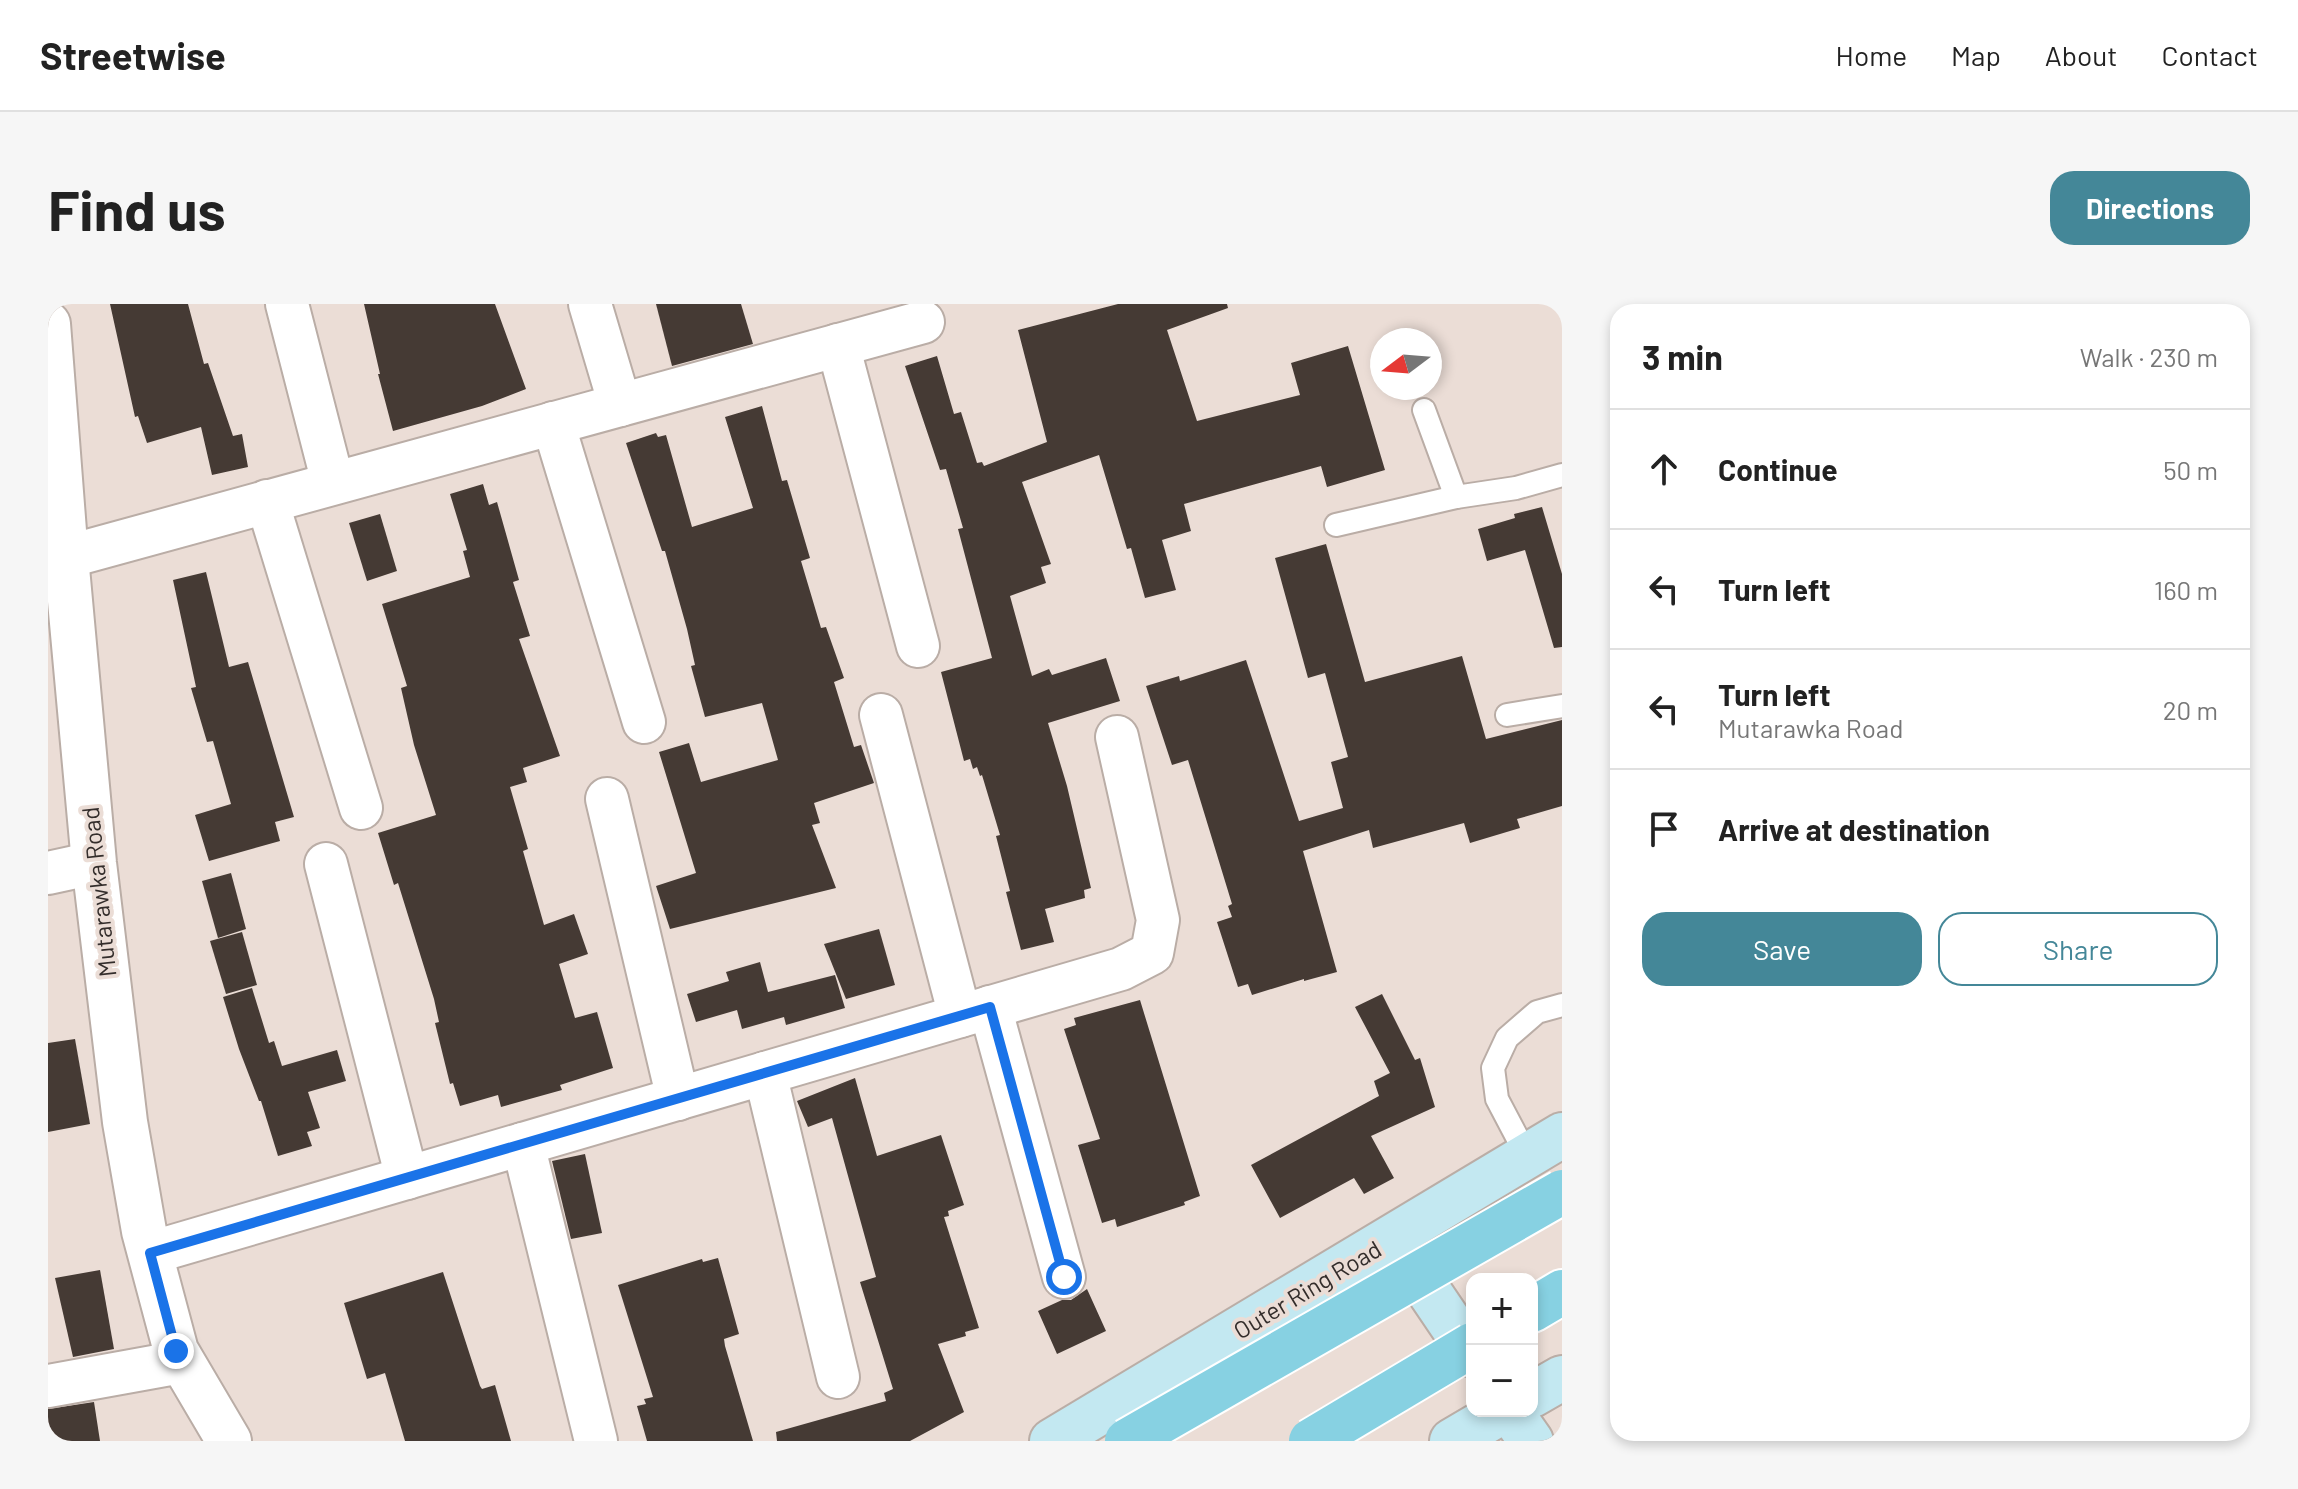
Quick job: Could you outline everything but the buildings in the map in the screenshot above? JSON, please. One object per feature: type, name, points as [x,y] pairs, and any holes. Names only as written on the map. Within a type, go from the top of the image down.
[{"type":"main road","name":"Outer Ring Road","points":[[1052,1441],[1545,1146]]},
{"type":"main road","name":"Outer Ring Road","points":[[1127,1441],[1562,1192]]},
{"type":"main road","points":[[1404,1231],[1428,1290],[1466,1346]]},
{"type":"main road","points":[[1538,1306],[1562,1292]]},
{"type":"main road","points":[[1311,1441],[1466,1349]]},
{"type":"main road","points":[[1538,1392],[1562,1378]]},
{"type":"main road","points":[[1452,1441],[1493,1417]]},
{"type":"main road","points":[[1514,1417],[1531,1441]]},
{"type":"street","points":[[287,304],[333,483]]},
{"type":"street","points":[[590,304],[620,405]]},
{"type":"street","points":[[66,557],[838,345],[903,318]]},
{"type":"street","name":"Mutarawka Road","points":[[48,324],[94,863],[125,1122],[150,1253],[176,1351],[229,1441]]},
{"type":"street","points":[[838,345],[918,646]]},
{"type":"street","points":[[553,423],[644,722]]},
{"type":"street","points":[[267,501],[361,808]]},
{"type":"street","points":[[881,715],[975,1012],[1064,1277]]},
{"type":"street","points":[[150,1253],[1121,969],[1152,953],[1158,920],[1117,737]]},
{"type":"street","points":[[607,799],[678,1099]]},
{"type":"street","points":[[48,873],[94,863]]},
{"type":"street","points":[[326,864],[407,1178]]},
{"type":"street","points":[[765,1073],[838,1377]]},
{"type":"street","points":[[523,1144],[596,1441]]},
{"type":"street","points":[[48,1386],[181,1362]]},
{"type":"lane","points":[[1424,410],[1456,497]]},
{"type":"lane","points":[[1336,525],[1456,497],[1516,488],[1562,475]]},
{"type":"lane","points":[[1507,715],[1562,706]]},
{"type":"lane","points":[[1545,1146],[1497,1099],[1493,1068],[1507,1038],[1537,1012],[1562,1005]]},
{"type":"route","points":[[176,1351],[150,1253],[990,1007],[1064,1277]]}]
